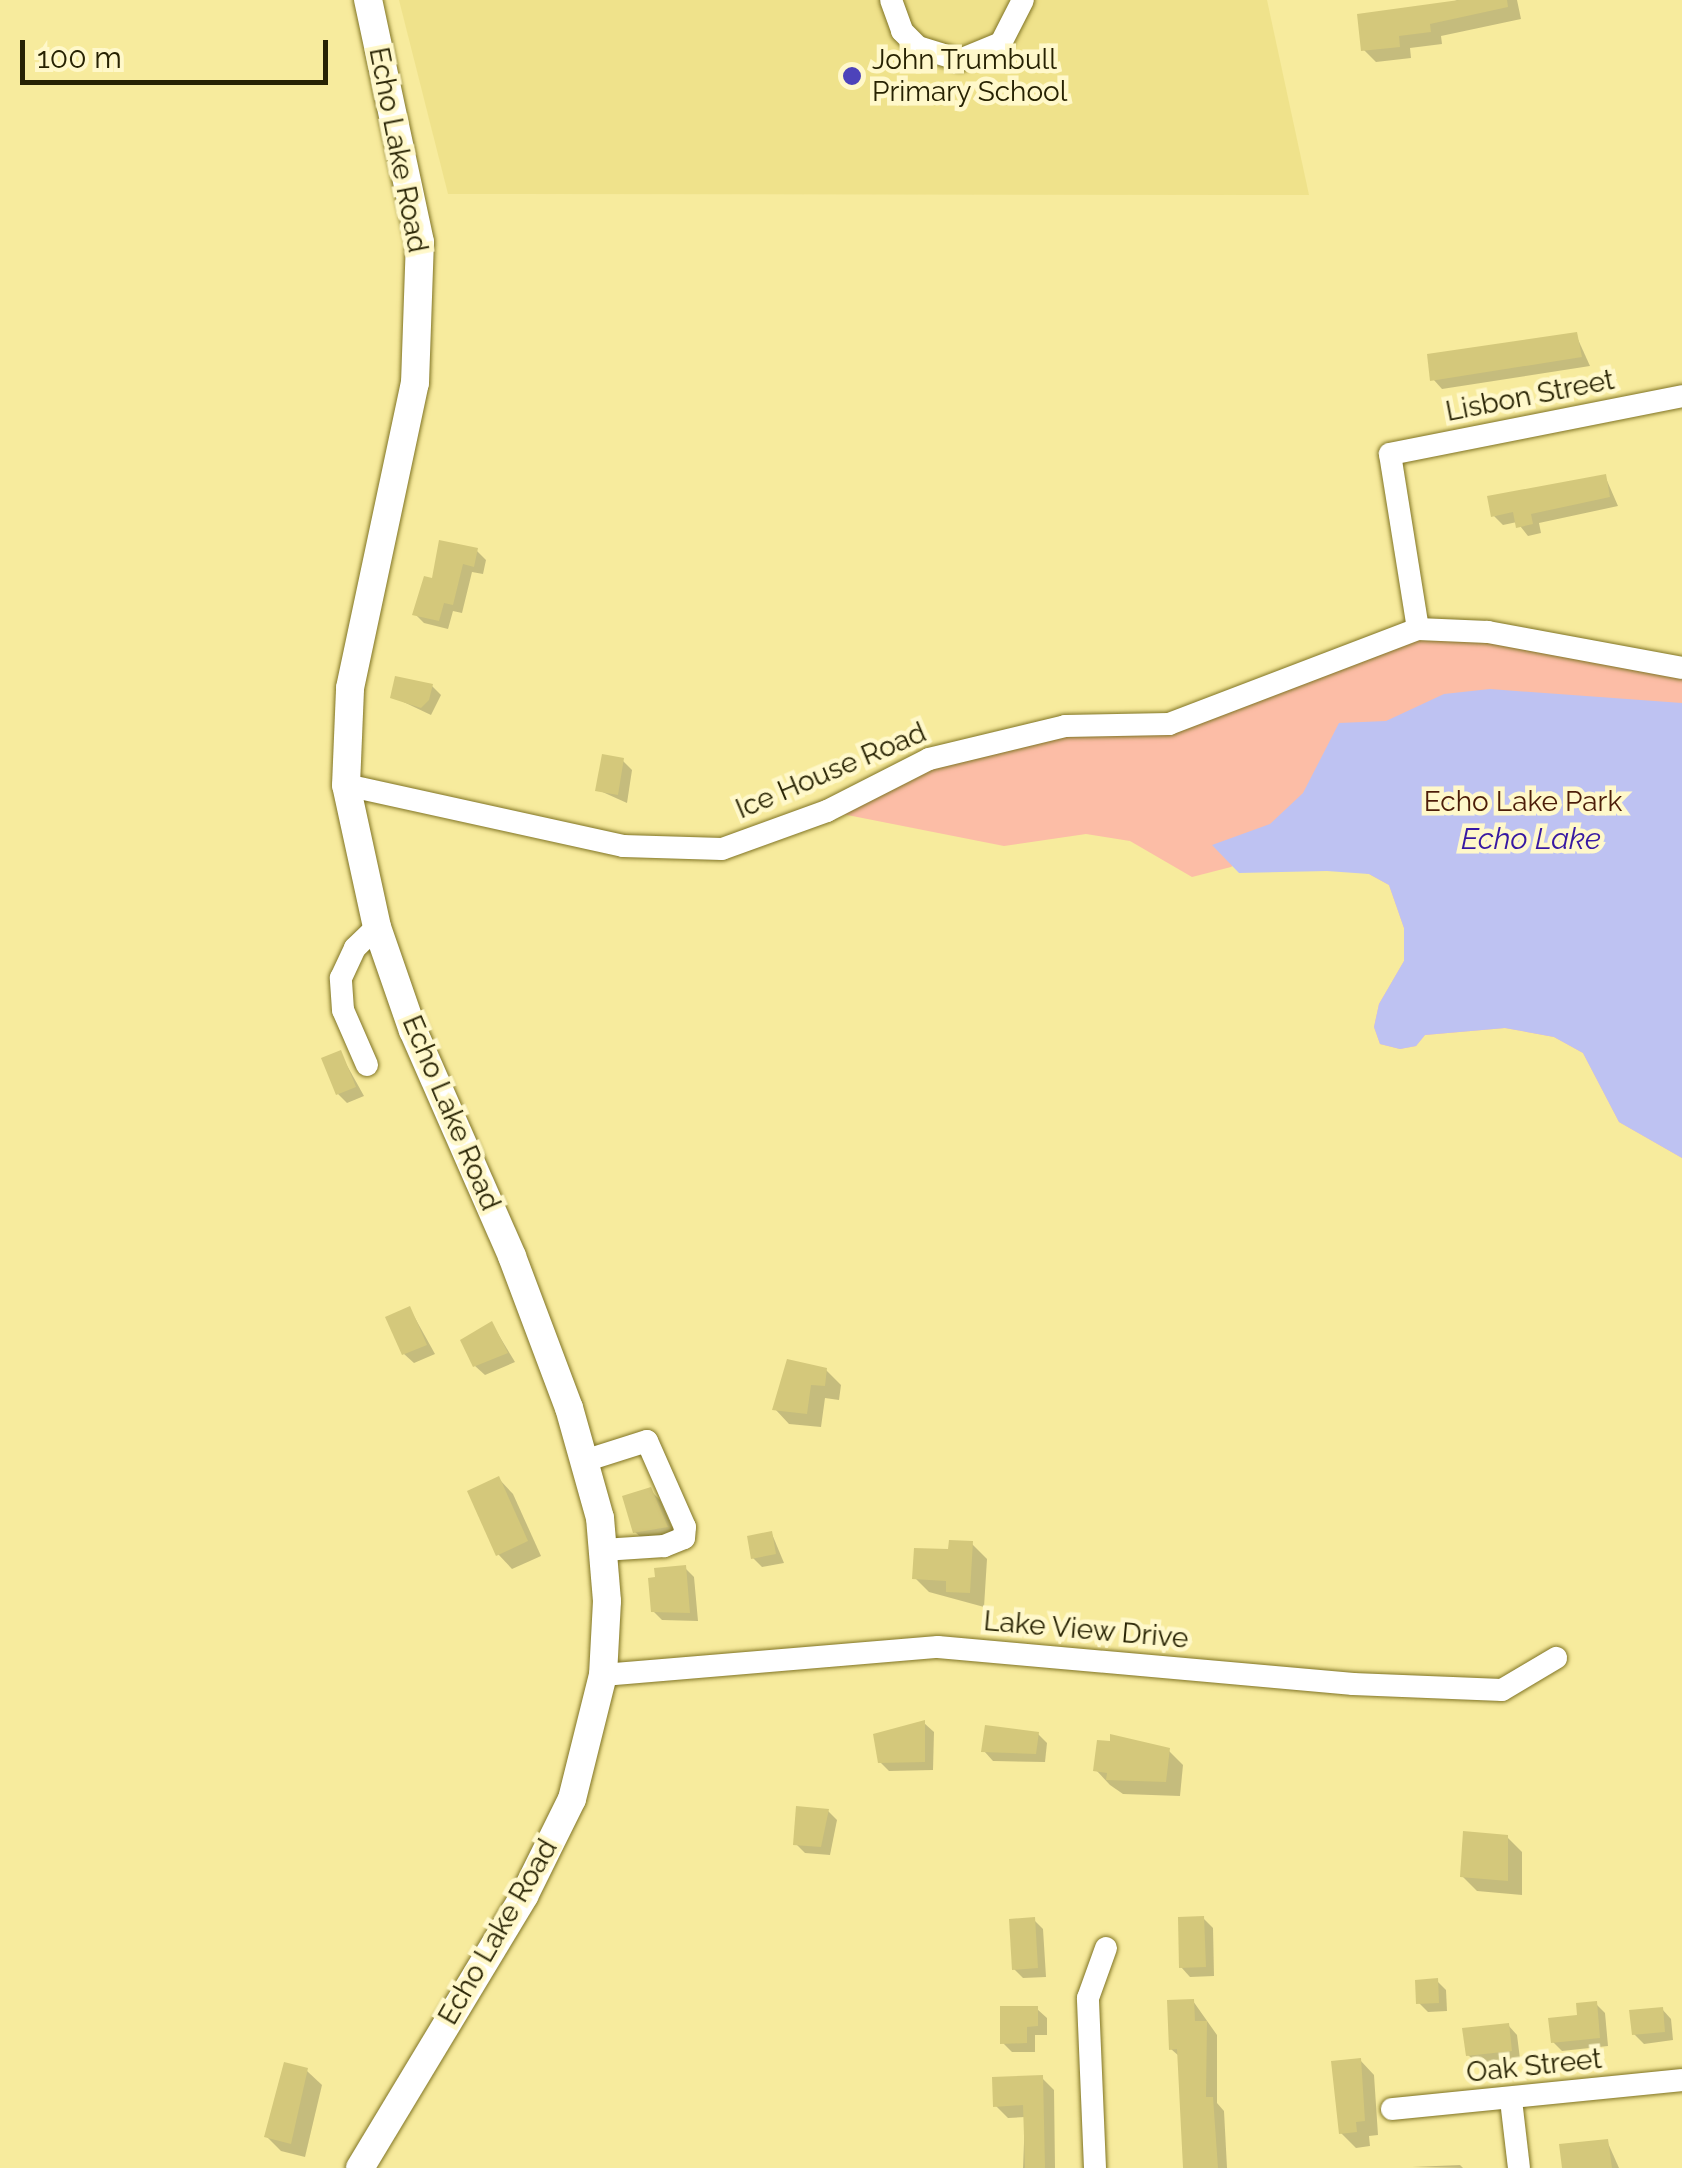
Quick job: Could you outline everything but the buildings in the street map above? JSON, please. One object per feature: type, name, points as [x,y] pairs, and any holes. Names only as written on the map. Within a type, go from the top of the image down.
[{"type":"main road","name":"Echo Lake Road","points":[[360,2168],[524,1896],[564,1816],[603,1675],[603,1550],[584,1460],[512,1256],[413,1031],[377,927],[346,785],[350,688],[415,383],[420,242],[368,0]]},
{"type":"street","points":[[891,0],[902,31],[918,47],[960,60],[1001,44],[1024,0]]},
{"type":"street","name":"Lisbon Street","points":[[1418,628],[1390,454],[1682,396]]},
{"type":"street","name":"Ice House Road","points":[[346,785],[623,846],[722,849],[827,811],[929,759],[1065,726],[1168,724],[1418,628],[1488,632],[1682,668]]},
{"type":"street","points":[[367,1065],[343,1010],[341,978],[355,948],[377,927]]},
{"type":"street","points":[[584,1460],[646,1441],[685,1527],[684,1538],[664,1546],[603,1550]]},
{"type":"street","name":"Lake View Drive","points":[[603,1675],[938,1647],[1353,1684],[1502,1690],[1556,1658]]},
{"type":"street","points":[[1095,2168],[1088,1998],[1106,1948]]},
{"type":"street","name":"Oak Street","points":[[1392,2109],[1682,2080]]},
{"type":"street","points":[[1512,2100],[1519,2168]]},
{"type":"shaded area","name":"John Trumbull Primary School","points":[[399,0],[1267,0],[1309,195],[448,194]]},
{"type":"green space","name":"Echo Lake","points":[[1418,629],[1682,668],[1682,1158],[1619,1122],[1583,1053],[1554,1037],[1505,1028],[1425,1035],[1416,1046],[1400,1049],[1380,1044],[1374,1027],[1379,1004],[1404,961],[1404,928],[1389,885],[1369,874],[1261,847],[1231,867],[1192,877],[1130,841],[1086,834],[1004,846],[827,811],[929,759],[1065,726],[1169,724]]},
{"type":"water","name":"Echo Lake","points":[[1490,689],[1682,703],[1682,1158],[1619,1122],[1583,1053],[1554,1037],[1505,1028],[1425,1035],[1416,1046],[1400,1049],[1380,1044],[1374,1027],[1379,1004],[1404,961],[1404,928],[1389,885],[1369,874],[1239,873],[1212,845],[1270,824],[1303,793],[1339,723],[1386,721],[1444,694]]},
{"type":"place","name":"John Trumbull Primary School","points":[[852,76]]},
{"type":"park label","name":"Echo Lake Park","points":[[1523,802]]}]
